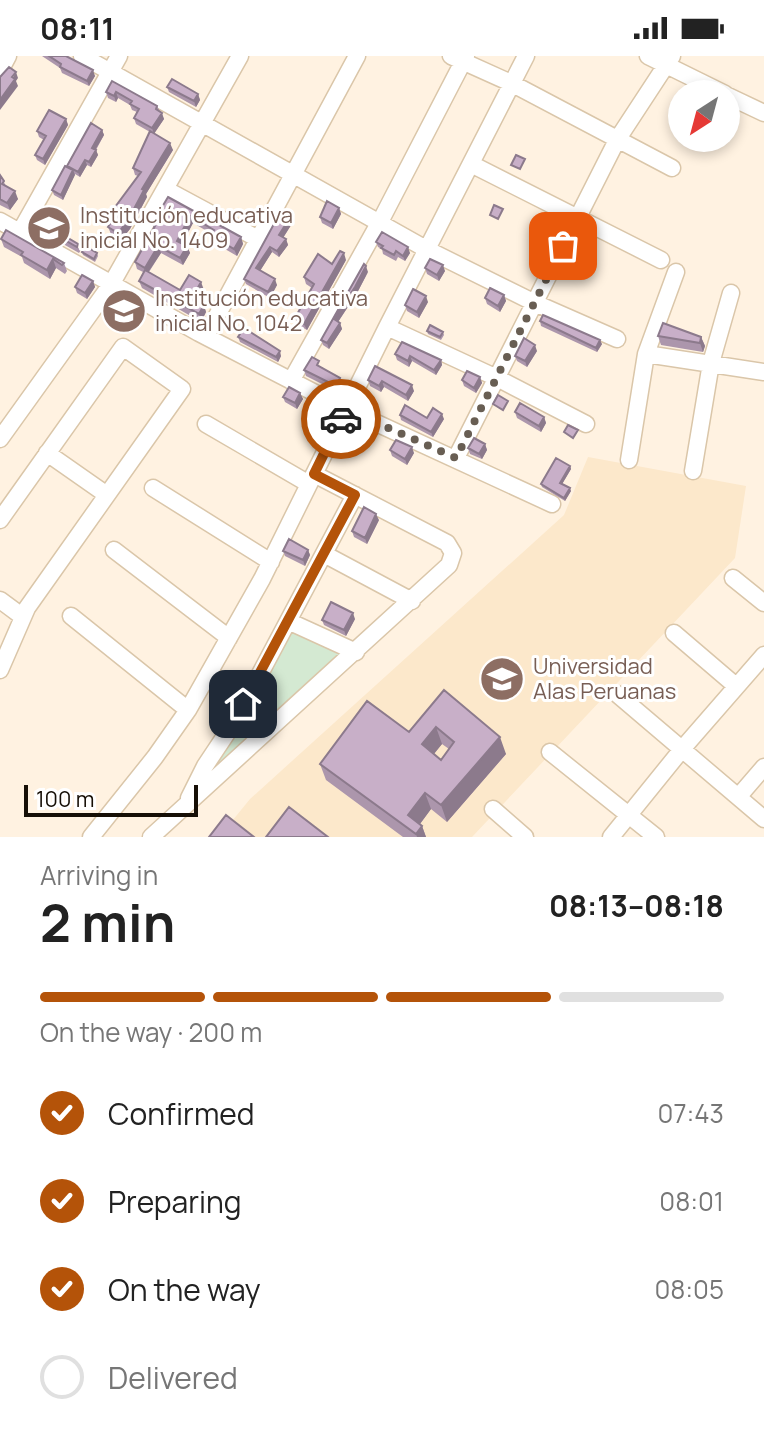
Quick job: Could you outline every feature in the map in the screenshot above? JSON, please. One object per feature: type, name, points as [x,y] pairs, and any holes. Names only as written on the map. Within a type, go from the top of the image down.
[{"type":"street","points":[[0,71],[8,56]]},
{"type":"street","points":[[82,56],[426,249],[617,339]]},
{"type":"street","points":[[20,232],[119,56]]},
{"type":"street","points":[[0,439],[112,283],[240,56]]},
{"type":"street","points":[[206,336],[357,56]]},
{"type":"street","points":[[91,837],[188,710],[229,638],[271,562],[426,249],[526,56]]},
{"type":"street","points":[[648,56],[669,61],[701,80]]},
{"type":"street","points":[[291,381],[380,222],[460,58],[672,168]]},
{"type":"street","points":[[456,458],[617,140],[669,61]]},
{"type":"street","points":[[740,101],[764,113]]},
{"type":"street","points":[[471,164],[661,260]]},
{"type":"street","points":[[167,190],[258,239]]},
{"type":"street","points":[[0,221],[291,381],[552,504]]},
{"type":"street","points":[[629,460],[646,354],[676,272]]},
{"type":"street","points":[[693,471],[711,363],[731,293]]},
{"type":"street","points":[[387,327],[586,424]]},
{"type":"street","points":[[0,520],[123,347],[182,389],[23,617],[0,670]]},
{"type":"street","points":[[646,354],[764,372]]},
{"type":"street","points":[[151,837],[443,573],[451,559],[452,549],[439,538],[355,495],[311,479],[206,424]]},
{"type":"street","points":[[47,453],[107,495]]},
{"type":"street","points":[[153,488],[271,562]]},
{"type":"street","points":[[186,807],[205,766],[235,721],[355,495]]},
{"type":"street","points":[[114,550],[229,638]]},
{"type":"street","points":[[324,554],[412,601]]},
{"type":"street","points":[[733,578],[764,603]]},
{"type":"street","points":[[0,600],[23,617]]},
{"type":"street","points":[[71,616],[188,710]]},
{"type":"street","points":[[288,621],[356,652]]},
{"type":"street","points":[[674,633],[736,686]]},
{"type":"street","points":[[611,837],[764,655]]},
{"type":"street","points":[[617,694],[764,819]]},
{"type":"street","points":[[550,752],[656,837]]},
{"type":"street","points":[[739,796],[764,767]]},
{"type":"street","points":[[493,809],[525,837]]},
{"type":"shaded area","name":"Universidad Alas Peruanas","points":[[588,457],[746,486],[735,558],[472,837],[219,837],[250,799],[564,515]]},
{"type":"green space","points":[[291,626],[347,653],[206,780],[203,778],[234,737]]},
{"type":"building","points":[[49,56],[66,56],[93,70],[87,81],[60,67],[61,64]]},
{"type":"building","points":[[9,67],[16,72],[12,77],[15,79],[0,100],[0,77]]},
{"type":"building","points":[[172,79],[198,94],[194,101],[167,87]]},
{"type":"building","points":[[112,81],[157,106],[156,109],[162,113],[152,128],[134,118],[139,109],[130,104],[132,101],[116,92],[114,96],[106,92]]},
{"type":"building","points":[[49,110],[66,119],[43,159],[35,155],[46,136],[37,131]]},
{"type":"building","points":[[91,123],[102,130],[92,148],[96,150],[78,172],[67,166]]},
{"type":"building","points":[[150,131],[170,143],[118,233],[108,227],[113,219],[102,214],[115,207],[141,172],[133,168]]},
{"type":"building","points":[[516,155],[525,159],[520,169],[511,165]]},
{"type":"building","points":[[65,166],[73,170],[61,195],[52,190]]},
{"type":"building","points":[[0,175],[4,181],[2,184],[15,191],[7,203],[0,199]]},
{"type":"building","points":[[168,197],[241,237],[234,249],[211,235],[214,230],[190,216],[177,241],[187,246],[180,258],[158,246],[145,268],[135,262]]},
{"type":"building","points":[[327,201],[339,208],[331,223],[320,217]]},
{"type":"building","points":[[494,205],[503,209],[498,219],[490,215]]},
{"type":"building","points":[[281,211],[291,216],[279,235],[286,239],[277,251],[270,247],[256,268],[275,279],[268,292],[244,279]]},
{"type":"building","points":[[38,214],[61,227],[58,232],[78,244],[77,247],[33,222]]},
{"type":"building","points":[[6,230],[64,263],[62,265],[53,259],[47,270],[1,239]]},
{"type":"building","points":[[382,232],[408,247],[403,256],[381,248],[383,246],[376,242]]},
{"type":"building","points":[[85,246],[97,253],[94,259],[82,252]]},
{"type":"building","points":[[340,251],[344,253],[304,324],[295,318],[314,284],[304,277],[318,254],[332,264]]},
{"type":"building","points":[[430,259],[443,265],[437,275],[425,268]]},
{"type":"building","points":[[364,264],[366,266],[355,287],[334,319],[340,323],[327,343],[321,340]]},
{"type":"building","points":[[145,270],[180,290],[189,275],[201,282],[195,293],[200,296],[197,301],[204,305],[199,314],[139,281]]},
{"type":"building","points":[[82,275],[93,281],[85,293],[75,287]]},
{"type":"building","points":[[490,288],[504,295],[498,306],[485,298]]},
{"type":"building","points":[[413,289],[426,296],[417,312],[405,305]]},
{"type":"building","points":[[118,298],[128,303],[126,307],[116,302]]},
{"type":"building","points":[[543,315],[600,340],[596,348],[540,321]]},
{"type":"building","points":[[663,323],[701,337],[700,343],[658,336]]},
{"type":"building","points":[[430,325],[443,332],[440,337],[427,331]]},
{"type":"building","points":[[244,328],[280,351],[276,357],[238,337]]},
{"type":"building","points":[[524,338],[535,345],[525,361],[515,356]]},
{"type":"building","points":[[402,342],[441,360],[434,370],[410,356],[408,361],[395,354]]},
{"type":"building","points":[[312,357],[319,361],[317,365],[340,378],[336,386],[304,370]]},
{"type":"building","points":[[375,366],[412,385],[406,395],[382,381],[379,386],[368,380]]},
{"type":"building","points":[[467,371],[480,377],[474,388],[462,380]]},
{"type":"building","points":[[289,387],[300,393],[295,403],[283,397]]},
{"type":"building","points":[[498,395],[508,401],[503,410],[493,404]]},
{"type":"building","points":[[520,403],[544,417],[539,426],[515,412]]},
{"type":"building","points":[[405,405],[427,418],[433,408],[442,414],[431,432],[400,415]]},
{"type":"building","points":[[568,425],[578,430],[573,438],[564,432]]},
{"type":"building","points":[[474,438],[485,444],[479,454],[468,448]]},
{"type":"building","points":[[396,440],[412,447],[405,459],[390,450]]},
{"type":"building","points":[[556,458],[570,466],[560,483],[570,488],[564,498],[541,484]]},
{"type":"building","points":[[364,507],[376,514],[365,538],[352,531]]},
{"type":"building","points":[[289,539],[308,550],[303,560],[283,551]]},
{"type":"building","points":[[331,602],[353,613],[344,630],[322,620]]},
{"type":"building","points":[[444,690],[500,737],[441,805],[425,793],[408,815],[422,826],[416,834],[320,764],[367,701],[409,732]],"holes":[[[436,727],[454,742],[441,760],[422,744]]]},
{"type":"building","points":[[289,807],[328,837],[266,837]]},
{"type":"building","points":[[226,815],[254,837],[209,837]]},
{"type":"way so far","points":[[341,419],[346,409],[456,458],[563,246]]},
{"type":"place","name":"Institución educativa inicial No. 1409","points":[[49,228]]},
{"type":"place","name":"Institución educativa inicial No. 1042","points":[[124,311]]},
{"type":"place","name":"Universidad Alas Peruanas","points":[[502,679]]},
{"type":"route","points":[[243,704],[355,495],[314,474],[341,419]]}]
